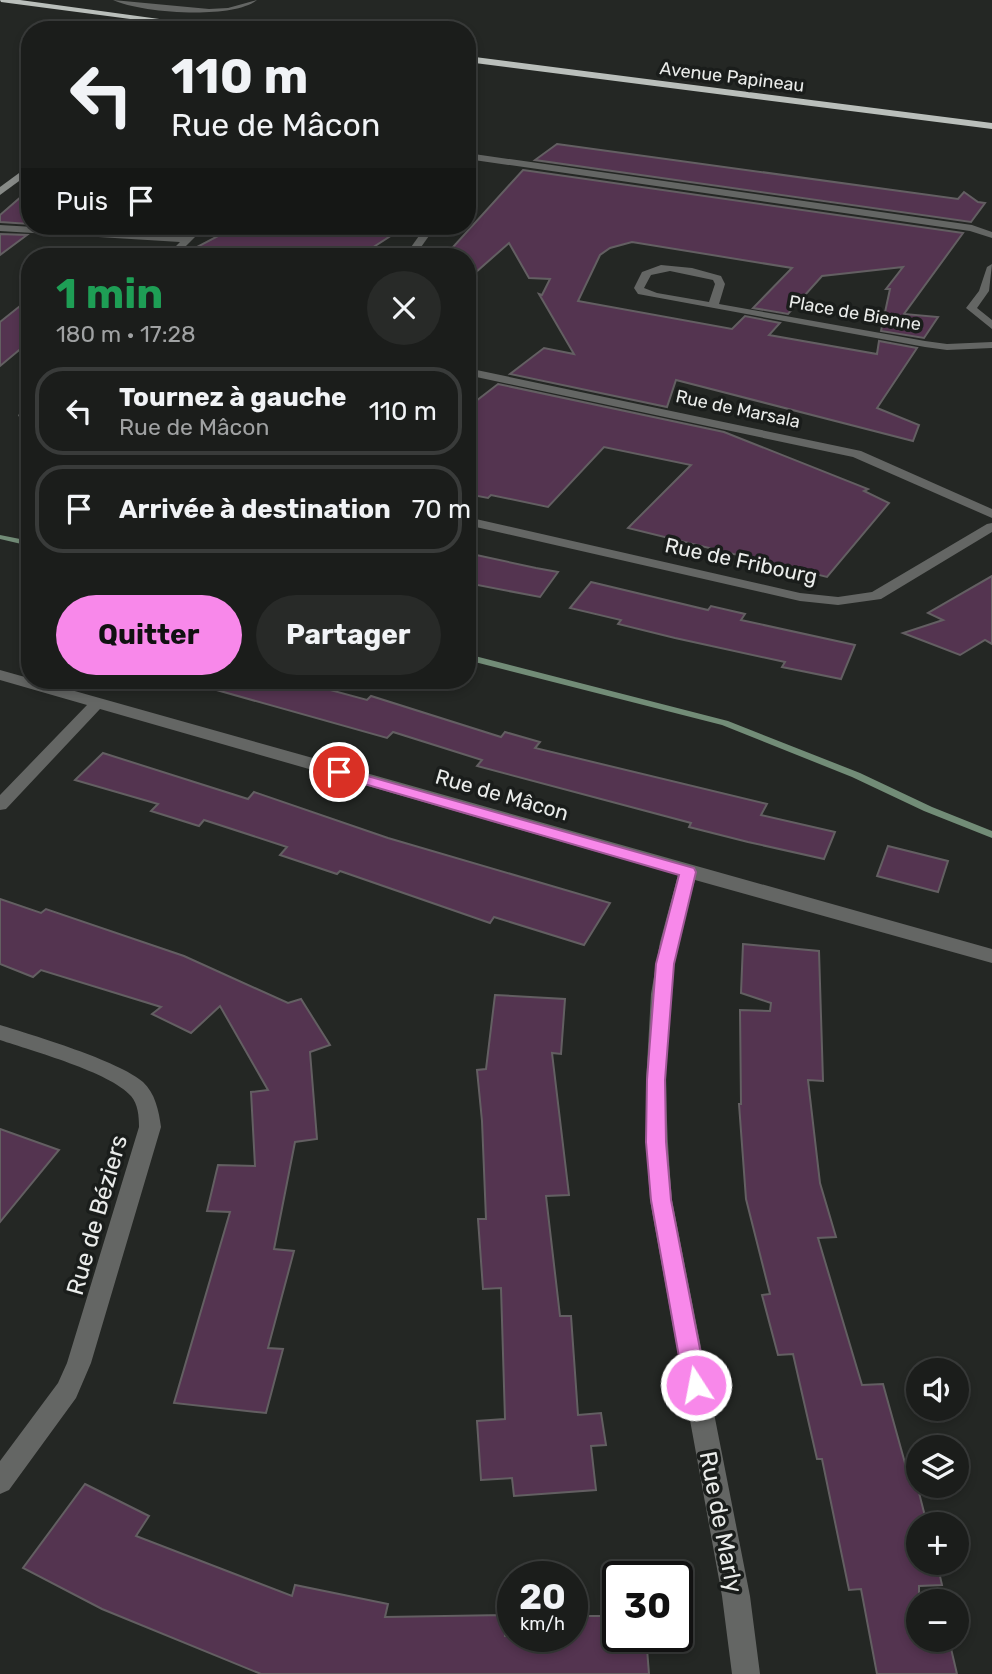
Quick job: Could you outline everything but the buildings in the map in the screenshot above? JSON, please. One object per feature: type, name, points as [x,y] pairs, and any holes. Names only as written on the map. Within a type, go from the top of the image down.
[{"type":"highway","points":[[1,0],[166,21]]},
{"type":"highway","name":"Avenue Papineau","points":[[476,60],[992,126]]},
{"type":"street","points":[[116,0],[210,10],[241,7],[254,0]]},
{"type":"street","points":[[476,161],[972,228],[992,235]]},
{"type":"street","points":[[0,192],[21,174]]},
{"type":"street","points":[[0,228],[21,229]]},
{"type":"street","points":[[119,235],[187,239]]},
{"type":"street","points":[[178,248],[191,235]]},
{"type":"street","name":"Place de Bienne","points":[[713,306],[720,284],[717,278],[705,274],[658,267],[648,272],[639,288],[642,292],[656,296],[713,306],[936,345],[992,345]]},
{"type":"street","points":[[992,267],[984,291],[971,308],[992,326]]},
{"type":"street","name":"Rue de Marsala","points":[[476,373],[857,454],[992,513]]},
{"type":"street","name":"Rue de Fribourg","points":[[476,523],[800,597],[838,601],[876,596],[992,527]]},
{"type":"street","name":"Rue de Mâcon","points":[[0,675],[21,681]]},
{"type":"street","name":"Rue de Mâcon","points":[[48,689],[992,956]]},
{"type":"street","points":[[0,805],[97,703]]},
{"type":"street","name":"Rue de Marly","points":[[688,872],[665,964],[656,1080],[656,1142],[661,1200],[736,1596],[746,1674]]},
{"type":"street","name":"Rue de Béziers","points":[[0,1032],[134,1085],[148,1104],[150,1127],[92,1327],[75,1372],[67,1390],[0,1482]]},
{"type":"waterway","points":[[0,537],[21,542]]},
{"type":"waterway","points":[[476,659],[725,723],[856,775],[992,835]]},
{"type":"route","points":[[339,772],[688,872],[665,964],[656,1080],[656,1142],[661,1200],[696,1385]]}]
